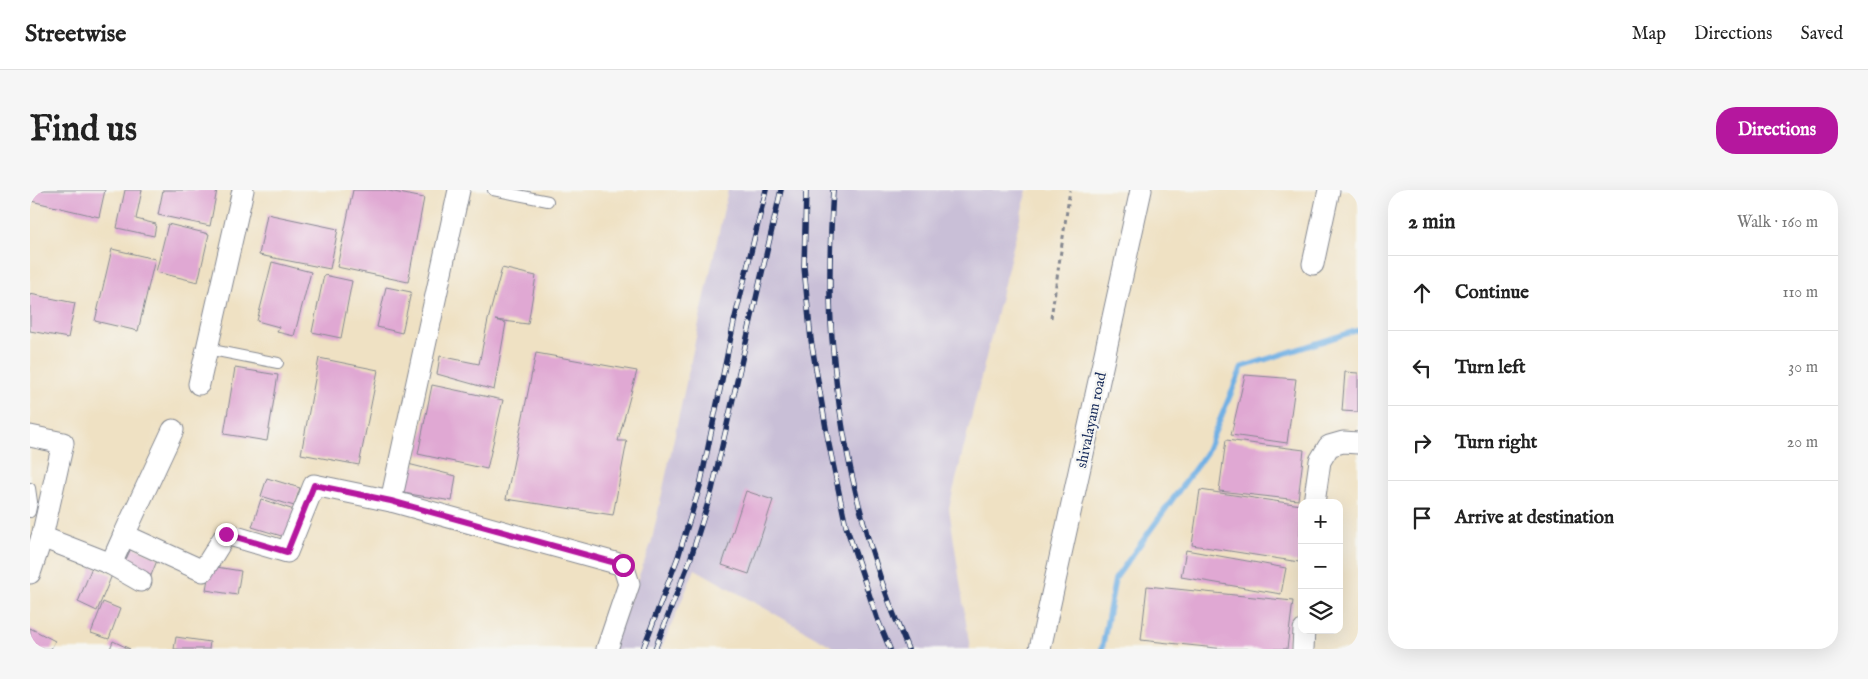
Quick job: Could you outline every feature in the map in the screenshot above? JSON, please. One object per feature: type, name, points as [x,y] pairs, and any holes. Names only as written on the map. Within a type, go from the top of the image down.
[{"type":"street","points":[[199,384],[242,190]]},
{"type":"street","points":[[391,501],[459,190]]},
{"type":"street","name":"shivalayam road","points":[[1040,649],[1141,190]]},
{"type":"street","points":[[1313,264],[1330,190]]},
{"type":"street","points":[[111,564],[173,430]]},
{"type":"street","points":[[30,436],[63,443],[42,537],[30,573]]},
{"type":"street","points":[[1315,499],[1320,461],[1329,446],[1344,442],[1358,443]]},
{"type":"street","points":[[124,535],[203,571],[226,534],[287,552],[314,485],[391,501],[623,565],[629,584],[607,649]]},
{"type":"street","points":[[42,537],[111,564],[141,581]]},
{"type":"street","points":[[1303,649],[1304,634]]},
{"type":"lane","points":[[493,190],[548,201]]},
{"type":"lane","points":[[207,349],[278,363]]},
{"type":"lane","points":[[30,488],[32,502],[30,512]]},
{"type":"path","points":[[1051,318],[1070,190]]},
{"type":"shaded area","points":[[728,190],[1027,190],[949,508],[970,649],[837,649],[695,569],[661,649],[611,649],[651,544]]},
{"type":"building","points":[[34,190],[105,190],[99,217],[31,201]]},
{"type":"building","points":[[125,190],[142,190],[136,219],[156,224],[154,236],[117,228]]},
{"type":"building","points":[[163,190],[217,190],[210,226],[158,215]]},
{"type":"building","points":[[353,190],[384,190],[424,198],[408,282],[337,267]]},
{"type":"building","points":[[267,214],[338,229],[330,269],[259,255]]},
{"type":"building","points":[[168,224],[209,234],[198,282],[156,272]]},
{"type":"building","points":[[112,249],[155,259],[138,331],[95,321]]},
{"type":"building","points":[[272,262],[311,272],[294,336],[277,332],[279,327],[257,321]]},
{"type":"building","points":[[502,268],[536,276],[528,324],[495,320],[506,323],[494,390],[437,374],[440,356],[479,364]]},
{"type":"building","points":[[324,275],[352,281],[341,338],[312,332]]},
{"type":"building","points":[[386,287],[411,292],[402,333],[377,327]]},
{"type":"building","points":[[30,294],[75,303],[68,338],[30,331]]},
{"type":"building","points":[[536,353],[637,371],[618,441],[627,441],[613,515],[506,499]]},
{"type":"building","points":[[319,358],[378,370],[359,465],[301,454]]},
{"type":"building","points":[[235,368],[278,375],[267,441],[224,434]]},
{"type":"building","points":[[1345,372],[1358,373],[1358,412],[1342,411]]},
{"type":"building","points":[[1245,375],[1296,379],[1287,443],[1231,435]]},
{"type":"building","points":[[432,385],[503,400],[487,469],[418,454]]},
{"type":"building","points":[[1226,440],[1304,450],[1298,500],[1219,491]]},
{"type":"building","points":[[400,462],[456,476],[452,501],[403,493]]},
{"type":"building","points":[[267,478],[300,488],[294,506],[261,496]]},
{"type":"building","points":[[1200,490],[1298,505],[1298,562],[1192,545]]},
{"type":"building","points":[[746,491],[773,500],[749,574],[722,565]]},
{"type":"building","points":[[261,499],[297,511],[288,538],[252,527]]},
{"type":"building","points":[[132,546],[158,558],[150,578],[123,566]]},
{"type":"building","points":[[1186,550],[1286,568],[1281,594],[1181,577]]},
{"type":"building","points":[[210,566],[241,571],[237,595],[206,590]]},
{"type":"building","points":[[92,567],[112,575],[97,611],[78,602]]},
{"type":"building","points":[[1147,586],[1293,601],[1287,649],[1225,649],[1141,640]]},
{"type":"building","points":[[103,602],[120,609],[109,639],[91,633]]},
{"type":"building","points":[[30,628],[55,641],[51,649],[30,649]]},
{"type":"building","points":[[176,637],[210,642],[209,649],[174,649]]},
{"type":"building","points":[[113,641],[130,649],[110,649]]},
{"type":"waterway","points":[[1102,649],[1115,579],[1206,453],[1242,367],[1358,330]]},
{"type":"railway","points":[[643,649],[678,557],[700,486],[734,322],[766,190]]},
{"type":"railway","points":[[655,649],[690,560],[712,490],[781,190]]},
{"type":"railway","points":[[806,190],[804,267],[811,340],[828,440],[846,526],[877,618],[890,649]]},
{"type":"railway","points":[[833,190],[830,245],[830,301],[841,418],[848,457],[867,535],[879,574],[908,649]]},
{"type":"route","points":[[226,534],[287,552],[314,485],[391,501],[623,565]]}]
